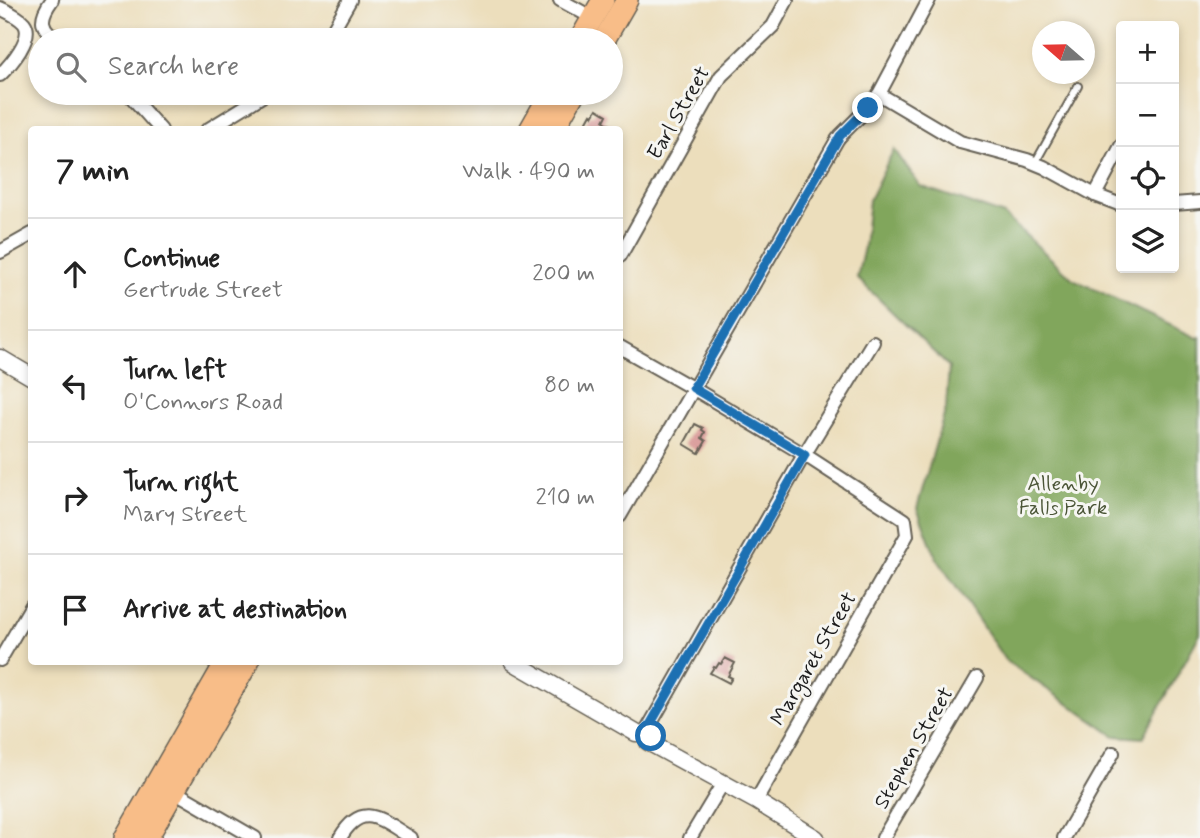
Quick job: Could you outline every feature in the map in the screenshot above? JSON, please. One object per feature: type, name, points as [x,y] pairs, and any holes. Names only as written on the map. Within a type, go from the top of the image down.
[{"type":"highway","points":[[611,28],[626,0]]},
{"type":"highway","points":[[587,28],[598,9]]},
{"type":"highway","points":[[532,126],[544,105]]},
{"type":"highway","points":[[555,126],[567,105]]},
{"type":"highway","points":[[125,838],[224,665]]},
{"type":"highway","points":[[147,838],[246,665]]},
{"type":"street","points":[[45,28],[43,16],[52,0]]},
{"type":"street","points":[[334,28],[350,0]]},
{"type":"street","points":[[560,0],[598,9]]},
{"type":"street","name":"Earl Street","points":[[623,251],[721,76],[773,26],[787,0]]},
{"type":"street","points":[[623,511],[840,136],[879,94],[929,0]]},
{"type":"street","points":[[0,8],[23,21],[27,36],[0,75]]},
{"type":"street","points":[[879,94],[960,142],[1035,164],[1116,203]]},
{"type":"street","points":[[139,105],[157,126]]},
{"type":"street","points":[[213,126],[248,105]]},
{"type":"street","points":[[1095,195],[1120,147]]},
{"type":"street","points":[[1179,204],[1200,202]]},
{"type":"street","points":[[0,253],[28,236]]},
{"type":"street","points":[[644,735],[873,342]]},
{"type":"street","points":[[623,349],[805,455]]},
{"type":"street","points":[[0,358],[28,374]]},
{"type":"street","name":"Margaret Street","points":[[756,801],[907,535],[905,520],[805,455]]},
{"type":"street","points":[[0,660],[28,612]]},
{"type":"street","points":[[533,667],[816,838]]},
{"type":"street","name":"Stephen Street","points":[[883,838],[977,678]]},
{"type":"street","points":[[1064,838],[1114,753]]},
{"type":"street","points":[[690,838],[723,783]]},
{"type":"street","points":[[174,792],[255,838]]},
{"type":"street","points":[[340,838],[350,823],[365,816],[376,817],[411,838]]},
{"type":"lane","points":[[1035,164],[1079,86]]},
{"type":"green space","name":"Allenby Falls Park","points":[[894,149],[920,186],[1004,215],[1073,279],[1197,338],[1200,337],[1200,634],[1143,738],[1115,736],[1005,660],[936,557],[917,508],[946,408],[949,367],[857,278],[864,247],[869,200]]},
{"type":"building","points":[[597,109],[607,115],[604,121],[612,126],[587,126],[586,123],[591,114],[593,116]]},
{"type":"building","points":[[695,424],[705,432],[702,438],[706,441],[699,453],[684,444]]},
{"type":"building","points":[[725,658],[735,663],[728,676],[732,678],[729,683],[710,673]]},
{"type":"route","points":[[651,736],[647,730],[805,455],[693,388],[840,136],[868,108]]}]
